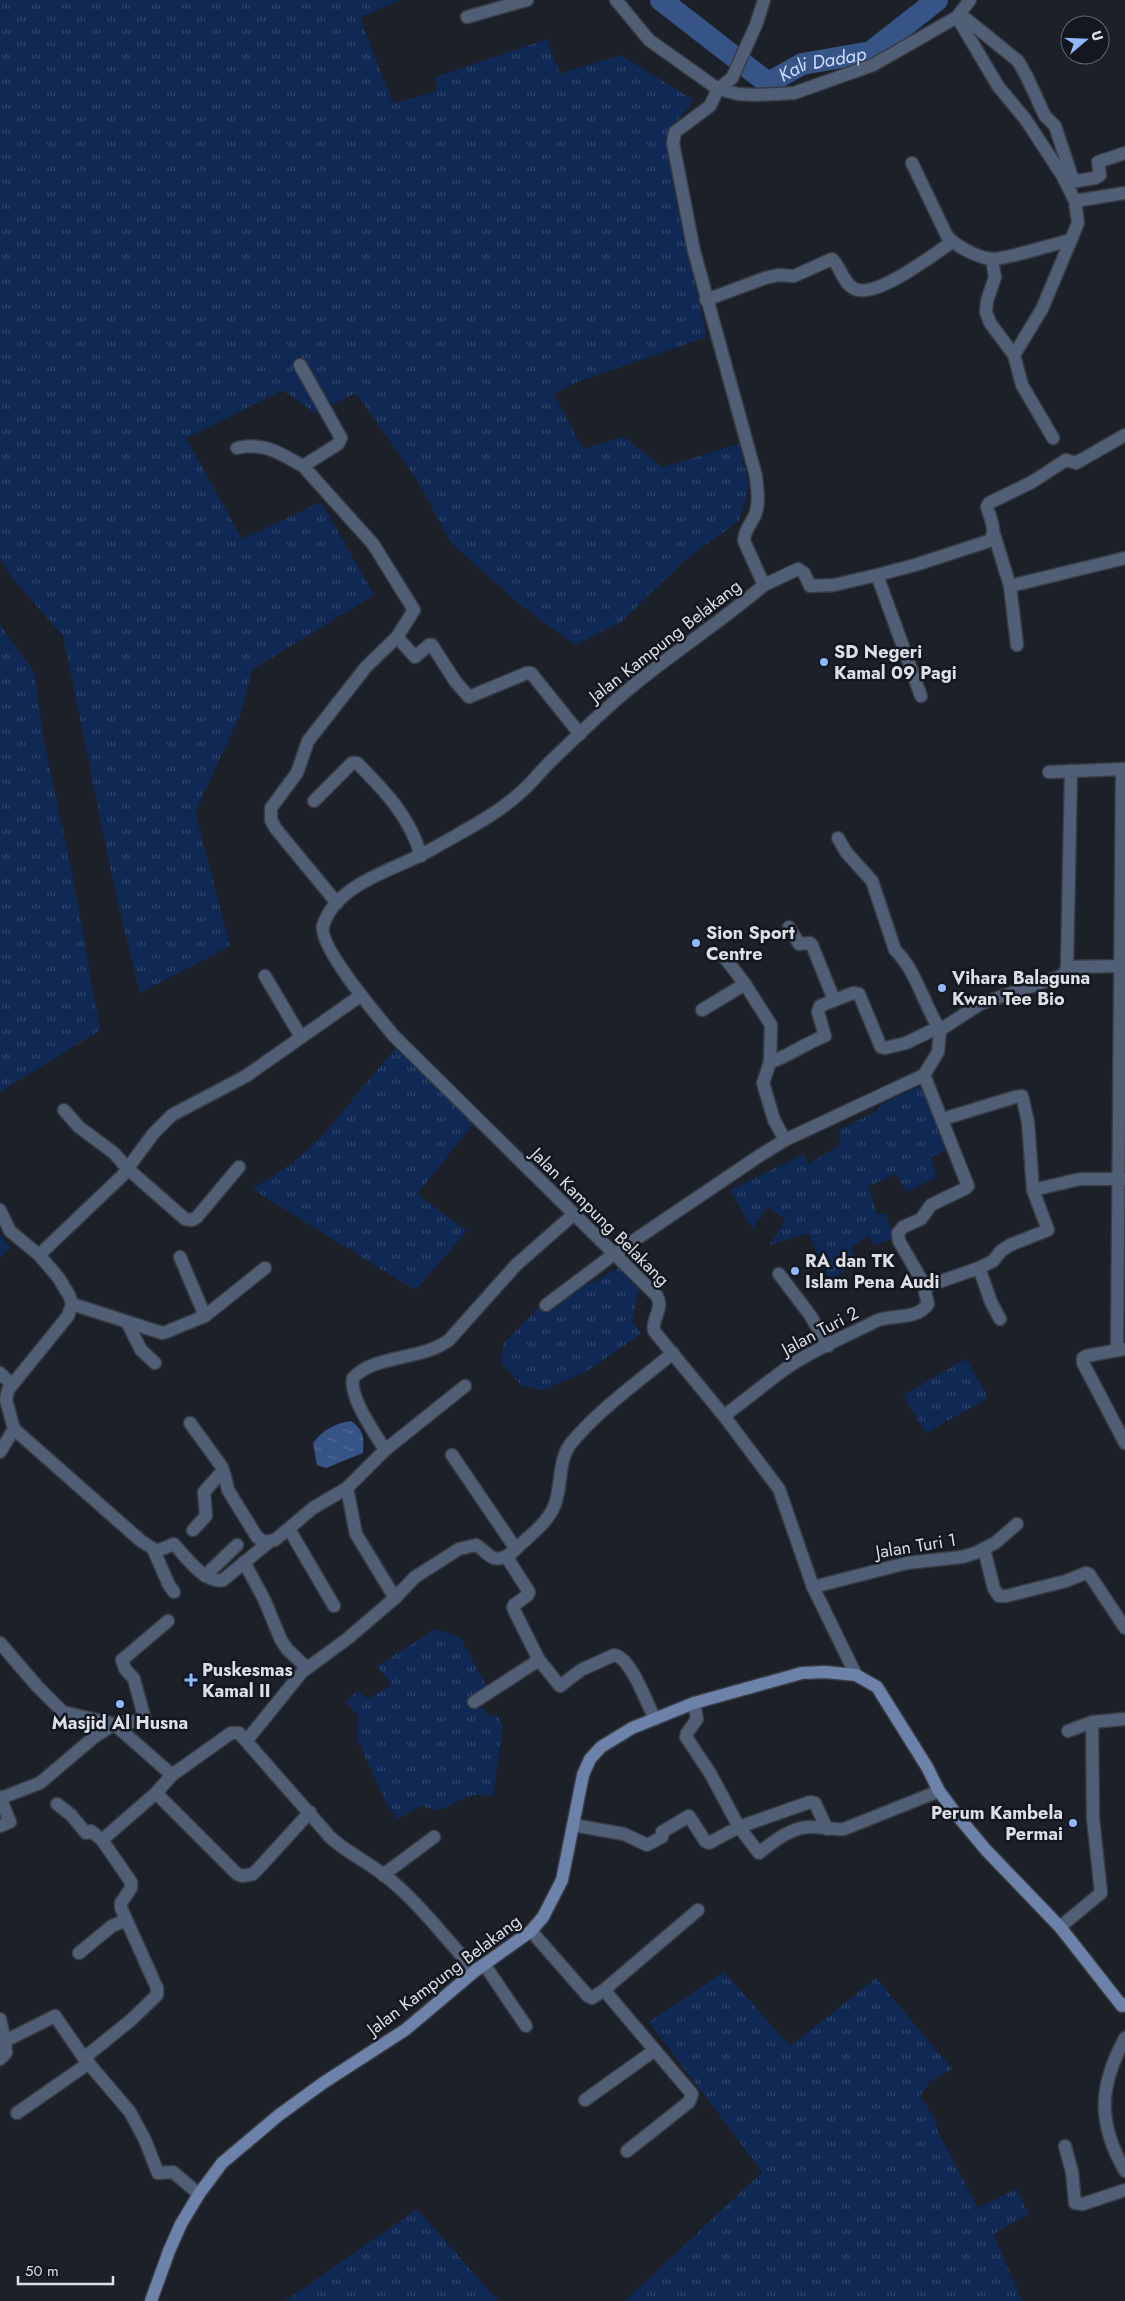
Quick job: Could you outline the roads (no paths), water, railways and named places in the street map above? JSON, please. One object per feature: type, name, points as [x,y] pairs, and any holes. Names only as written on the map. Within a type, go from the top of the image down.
[{"type":"street","points":[[467,17],[528,0]]},
{"type":"street","points":[[616,0],[649,40],[718,88],[738,94],[794,93],[873,65],[958,16],[970,0]]},
{"type":"street","name":"Jalan Kampung Belakang","points":[[764,0],[756,25],[732,78],[718,88],[710,106],[675,132],[673,143],[692,242],[706,300],[724,357],[756,476],[758,503],[756,513],[744,535],[744,541],[764,586],[740,606],[656,667],[580,734],[520,794],[496,812],[421,856],[372,877],[352,889],[337,903],[324,924],[324,936],[360,996],[394,1036],[658,1298],[660,1309],[653,1330],[724,1416],[779,1489],[813,1587],[856,1675]]},
{"type":"street","points":[[958,16],[1018,61],[1028,77],[1045,116],[1055,126],[1072,177],[1077,181],[1095,178],[1100,175],[1098,162],[1125,153]]},
{"type":"street","points":[[958,16],[998,86],[1026,120],[1062,175],[1075,201],[1078,223],[1042,309],[1014,355]]},
{"type":"street","points":[[912,163],[947,236],[952,242],[992,259],[1071,240]]},
{"type":"street","points":[[1075,201],[1125,193]]},
{"type":"street","points":[[706,300],[765,278],[778,275],[794,276],[832,258],[848,284],[854,289],[870,290],[885,284],[952,242]]},
{"type":"street","points":[[992,259],[996,277],[987,301],[986,312],[990,323],[1014,355],[1022,385],[1053,438]]},
{"type":"street","points":[[300,365],[341,438],[338,444],[303,466]]},
{"type":"street","points":[[1017,645],[1010,586],[987,506],[989,503],[1032,482],[1066,460],[1076,463],[1125,435]]},
{"type":"street","points":[[237,448],[251,445],[261,446],[272,449],[303,466],[374,544],[413,607],[413,614],[398,636],[366,667],[308,741],[297,773],[271,808],[271,820],[276,830],[337,903]]},
{"type":"street","points":[[764,586],[798,570],[804,573],[809,584],[813,587],[834,585],[915,565],[989,541],[994,534]]},
{"type":"street","points":[[1010,586],[1125,558]]},
{"type":"street","points":[[877,575],[921,696]]},
{"type":"street","points":[[398,636],[415,657],[429,645],[432,645],[455,681],[469,697],[526,672],[532,673],[580,734]]},
{"type":"street","points":[[314,801],[352,763],[358,763],[397,805],[414,833],[421,856]]},
{"type":"street","points":[[1050,772],[1124,769],[1120,966],[1122,1013],[1121,1349],[1086,1356],[1082,1362],[1125,1443]]},
{"type":"street","points":[[770,1062],[787,1057],[806,1042],[825,1036],[819,1009],[822,1004],[853,993],[859,994],[882,1047],[885,1048],[906,1043],[939,1029],[980,1004],[1064,975],[1068,967],[1071,771]]},
{"type":"street","points":[[546,1305],[614,1254],[785,1140],[924,1075],[938,1052],[939,1029],[907,965],[894,950],[872,881],[846,852],[838,838]]},
{"type":"street","points":[[788,927],[799,944],[810,943],[812,945],[834,1000]]},
{"type":"street","points":[[725,958],[745,984],[771,1025],[770,1062],[763,1083],[774,1120],[785,1140]]},
{"type":"street","points":[[1068,967],[1120,966]]},
{"type":"street","points":[[264,976],[301,1037]]},
{"type":"street","points":[[702,1010],[745,984]]},
{"type":"street","points":[[39,1255],[128,1169],[153,1134],[172,1115],[246,1076],[360,996]]},
{"type":"street","points":[[924,1075],[943,1119],[968,1187],[931,1205],[922,1219],[903,1227],[898,1233],[899,1241],[926,1288],[979,1268],[993,1260],[1010,1245],[1048,1230],[1034,1190],[1028,1122],[1022,1096],[1015,1096],[943,1119]]},
{"type":"street","points":[[64,1110],[79,1127],[114,1153],[128,1169],[185,1219],[192,1220],[198,1217],[239,1167]]},
{"type":"street","points":[[1034,1190],[1080,1178],[1122,1179]]},
{"type":"street","points":[[0,1210],[10,1231],[39,1255],[58,1277],[72,1304],[68,1316],[8,1390],[6,1400],[14,1429],[91,1499],[154,1551],[174,1592]]},
{"type":"street","points":[[385,1450],[368,1422],[353,1391],[352,1378],[357,1373],[374,1365],[439,1348],[449,1340],[516,1266],[574,1214]]},
{"type":"street","points":[[180,1257],[205,1316]]},
{"type":"street","points":[[72,1304],[128,1324],[162,1333],[205,1316],[265,1268]]},
{"type":"street","points":[[979,1268],[991,1302],[1000,1319]]},
{"type":"street","points":[[779,1274],[810,1315],[828,1346]]},
{"type":"street","name":"Jalan Turi 2","points":[[724,1416],[789,1367],[828,1346],[884,1317],[902,1318],[925,1308],[928,1304],[926,1288]]},
{"type":"street","points":[[128,1324],[141,1350],[155,1362]]},
{"type":"street","points":[[247,1740],[306,1668],[347,1639],[395,1598],[414,1577],[459,1549],[476,1545],[494,1558],[511,1553],[541,1525],[555,1505],[564,1458],[572,1442],[630,1386],[673,1353]]},
{"type":"street","points":[[0,1373],[12,1385]]},
{"type":"street","points":[[154,1551],[174,1544],[205,1576],[221,1580],[269,1542],[289,1529],[313,1508],[348,1488],[385,1450],[465,1386]]},
{"type":"street","points":[[190,1423],[222,1467],[228,1490],[257,1537],[262,1542],[269,1542]]},
{"type":"street","points":[[0,1452],[14,1429]]},
{"type":"street","points":[[452,1455],[511,1553],[529,1592],[513,1608],[539,1660],[560,1686],[581,1670],[617,1655],[632,1670],[655,1719]]},
{"type":"street","points":[[193,1530],[206,1516],[204,1492],[219,1475],[224,1474]]},
{"type":"street","points":[[348,1488],[356,1534],[395,1598]]},
{"type":"street","name":"Jalan Turi 1","points":[[813,1587],[890,1566],[962,1557],[996,1543],[1017,1524]]},
{"type":"street","points":[[289,1529],[334,1606]]},
{"type":"street","points":[[205,1576],[237,1544]]},
{"type":"street","points":[[984,1549],[994,1589],[999,1596],[1006,1596],[1066,1581],[1086,1573],[1089,1574],[1125,1628]]},
{"type":"street","points":[[244,1562],[264,1599],[286,1649],[306,1668]]},
{"type":"street","points":[[0,1643],[62,1712],[114,1724],[144,1720],[135,1680],[122,1665],[122,1660],[168,1621]]},
{"type":"street","points":[[474,1702],[539,1660]]},
{"type":"street","name":"Jalan Kampung Belakang","points":[[151,2301],[181,2224],[199,2194],[222,2163],[246,2142],[323,2083],[405,2030],[479,1967],[531,1931],[543,1917],[562,1880],[583,1775],[590,1759],[601,1747],[621,1734],[694,1704],[802,1673],[825,1672],[856,1675],[877,1687],[939,1791],[986,1850],[1060,1927],[1124,2009]]},
{"type":"street","points":[[694,1704],[697,1719],[686,1737],[710,1773],[739,1827],[759,1853],[780,1838],[798,1830],[812,1826],[827,1829],[844,1829],[939,1791]]},
{"type":"street","points":[[1068,1731],[1092,1722],[1125,1719]]},
{"type":"street","points":[[1060,1927],[1101,1893],[1093,1818],[1092,1722]]},
{"type":"street","points":[[114,1724],[172,1774]]},
{"type":"street","points":[[0,1826],[10,1822],[0,1797],[40,1783],[93,1738],[114,1724]]},
{"type":"street","points":[[102,1840],[156,1793],[172,1774],[231,1733],[239,1733],[330,1837],[344,1850],[383,1875],[401,1890],[479,1967],[526,2026]]},
{"type":"street","points":[[156,1793],[242,1876],[248,1876],[258,1869],[310,1812]]},
{"type":"street","points":[[573,1825],[624,1834],[647,1845],[662,1837],[662,1832],[689,1816],[707,1843],[712,1843],[739,1827],[810,1802],[815,1803],[817,1811],[822,1816],[827,1829]]},
{"type":"street","points":[[17,2113],[86,2060],[157,1995],[156,1988],[120,1905],[131,1888],[131,1882],[102,1840],[91,1831],[86,1833],[71,1815],[57,1804]]},
{"type":"street","points":[[383,1875],[434,1837]]},
{"type":"street","points":[[531,1931],[589,1998],[604,1990],[698,1910]]},
{"type":"street","points":[[79,1954],[112,1926],[126,1920]]},
{"type":"street","points":[[604,1990],[691,2091],[692,2098],[689,2102],[627,2151]]},
{"type":"street","points":[[5,2041],[55,2016],[86,2060],[130,2112],[145,2140],[158,2173],[173,2172],[199,2194]]},
{"type":"street","points":[[0,2019],[6,2053],[0,2059]]},
{"type":"street","points":[[1125,2038],[1121,2054],[1104,2095],[1109,2135],[1125,2170]]},
{"type":"street","points":[[585,2100],[655,2050]]},
{"type":"street","points":[[1065,2146],[1072,2172],[1075,2203],[1083,2204],[1125,2190]]},
{"type":"street","points":[[157,2287],[157,2301]]},
{"type":"water","points":[[351,1421],[361,1431],[363,1453],[326,1468],[317,1465],[313,1443],[330,1428],[340,1423]]},
{"type":"waterway","name":"Kali Dadap","points":[[661,0],[768,83],[802,64],[871,52],[937,0]]},
{"type":"place","name":"SD Negeri Kamal 09 Pagi","points":[[824,662]]},
{"type":"place","name":"Sion Sport Centre","points":[[696,943]]},
{"type":"place","name":"Vihara Balaguna Kwan Tee Bio","points":[[942,988]]},
{"type":"place","name":"RA dan TK Islam Pena Audi","points":[[795,1271]]},
{"type":"place","name":"Puskesmas Kamal II","points":[[191,1680]]},
{"type":"place","name":"Masjid Al Husna","points":[[120,1704]]},
{"type":"place","name":"Perum Kambela Permai","points":[[1073,1823]]}]
